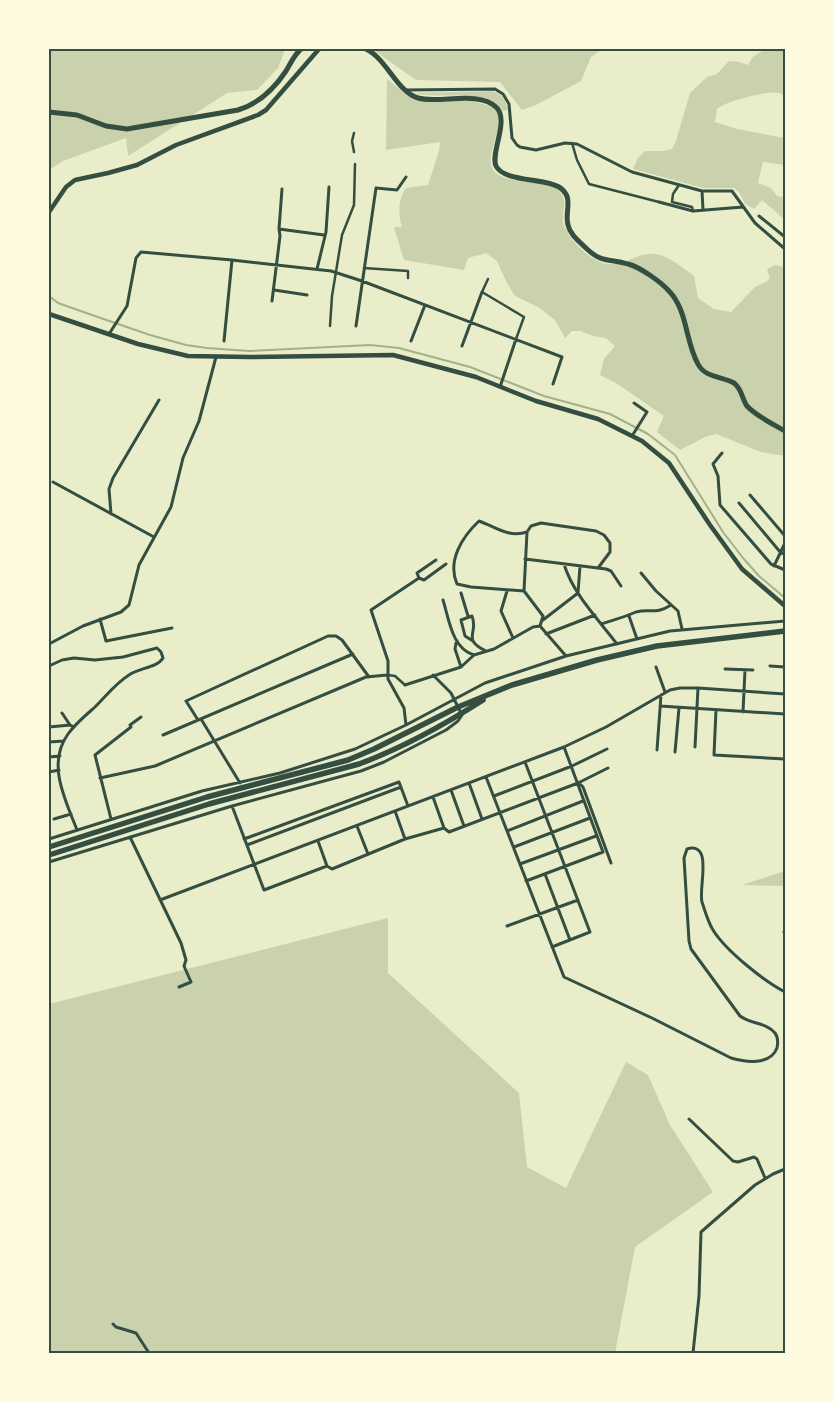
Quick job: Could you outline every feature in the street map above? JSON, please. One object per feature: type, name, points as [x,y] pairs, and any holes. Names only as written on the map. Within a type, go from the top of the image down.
[{"type":"main road","points":[[49,112],[77,115],[111,128],[127,128],[238,110],[262,99],[279,80],[294,56],[301,49]]},
{"type":"main road","points":[[370,49],[406,90],[419,98],[473,99],[496,107],[500,129],[495,159],[499,170],[512,176],[549,183],[563,190],[568,201],[568,225],[577,239],[600,259],[632,265],[665,287],[680,308],[694,355],[702,370],[734,384],[751,409],[785,431]]},
{"type":"main road","points":[[49,847],[217,794],[348,760],[458,707],[512,685],[597,660],[657,646],[785,631]]},
{"type":"main road","points":[[49,854],[209,804],[359,764],[462,715],[495,692]]},
{"type":"street","points":[[49,212],[62,192],[75,180],[108,174],[137,165],[176,145],[258,116],[266,110],[319,49]]},
{"type":"street","points":[[406,90],[495,89],[503,94],[509,104],[511,134],[517,145],[525,149],[536,150],[572,143],[586,148],[632,172],[702,191],[732,191],[758,227],[785,249]]},
{"type":"street","points":[[354,133],[352,141],[354,152]]},
{"type":"street","points":[[572,143],[577,160],[589,184],[693,211],[743,208]]},
{"type":"street","points":[[330,326],[332,296],[342,235],[354,204],[355,164]]},
{"type":"street","points":[[356,326],[376,188],[396,190],[406,177]]},
{"type":"street","points":[[679,184],[672,194],[672,202],[692,207],[693,211]]},
{"type":"street","points":[[318,270],[326,232],[329,187]]},
{"type":"street","points":[[272,301],[280,236],[278,229],[282,189]]},
{"type":"street","points":[[702,191],[703,210]]},
{"type":"street","points":[[758,216],[785,237]]},
{"type":"street","points":[[278,229],[324,235]]},
{"type":"street","points":[[109,334],[127,306],[136,258],[141,252],[232,260],[337,273],[516,339],[562,357],[553,384]]},
{"type":"street","points":[[224,341],[232,260]]},
{"type":"street","points":[[364,268],[408,271],[408,278]]},
{"type":"street","points":[[462,346],[488,279]]},
{"type":"street","points":[[274,290],[306,295]]},
{"type":"street","points":[[482,292],[524,317],[501,385]]},
{"type":"street","points":[[411,342],[425,305]]},
{"type":"street","points":[[49,314],[138,344],[188,356],[389,354],[501,385],[536,401],[598,419],[634,434],[672,466],[710,526],[742,569],[785,606]]},
{"type":"street","points":[[49,644],[83,626],[118,614],[129,605],[138,564],[170,506],[183,458],[199,421],[216,357]]},
{"type":"street","points":[[111,514],[109,490],[113,478],[159,400]]},
{"type":"street","points":[[634,403],[647,412],[634,434]]},
{"type":"street","points":[[722,453],[713,464],[718,476],[720,505],[771,564],[785,570]]},
{"type":"street","points":[[53,482],[154,537]]},
{"type":"street","points":[[750,495],[785,536]]},
{"type":"street","points":[[739,503],[781,553],[785,554]]},
{"type":"street","points":[[524,591],[471,588],[457,584],[454,570],[455,556],[460,545],[479,522],[510,534],[527,532],[532,526],[541,523],[602,533],[609,541],[610,548],[609,554],[598,568]]},
{"type":"street","points":[[527,532],[524,591],[543,616],[543,620]]},
{"type":"street","points":[[774,566],[785,543]]},
{"type":"street","points":[[525,559],[598,568],[611,572],[621,586]]},
{"type":"street","points":[[419,578],[417,573],[436,560]]},
{"type":"street","points":[[419,578],[424,580],[446,564]]},
{"type":"street","points":[[564,564],[567,576],[578,593],[617,644]]},
{"type":"street","points":[[540,626],[543,620],[578,593],[580,566]]},
{"type":"street","points":[[641,573],[656,591],[678,611],[682,629]]},
{"type":"street","points":[[406,725],[404,708],[387,675],[388,661],[371,610],[419,578]]},
{"type":"street","points":[[507,591],[501,611],[513,638]]},
{"type":"street","points":[[461,593],[466,617]]},
{"type":"street","points":[[442,600],[456,643],[464,652],[474,655],[487,652],[533,627],[540,626]]},
{"type":"street","points":[[601,624],[629,616],[638,611],[664,610],[671,605]]},
{"type":"street","points":[[546,634],[595,615]]},
{"type":"street","points":[[473,642],[474,620],[472,616],[461,620],[465,636],[476,646],[487,652]]},
{"type":"street","points":[[629,616],[637,639]]},
{"type":"street","points":[[100,619],[106,641],[172,628]]},
{"type":"street","points":[[49,839],[202,791],[280,773],[355,749],[406,725],[486,682],[566,656],[682,629],[785,621]]},
{"type":"street","points":[[540,626],[566,656]]},
{"type":"street","points":[[240,783],[214,740],[186,700],[328,636],[339,638],[353,654],[368,677]]},
{"type":"street","points":[[456,643],[455,649],[461,667]]},
{"type":"street","points":[[49,666],[62,660],[74,658],[94,660],[122,657],[152,648],[156,648],[161,652],[163,658],[162,661],[137,670],[126,677],[72,726],[64,741],[60,756],[60,782],[77,830]]},
{"type":"street","points":[[163,735],[353,654]]},
{"type":"street","points":[[100,778],[156,766],[214,740],[368,677],[395,676],[405,685],[461,667],[474,655]]},
{"type":"street","points":[[770,666],[785,667]]},
{"type":"street","points":[[656,667],[665,692]]},
{"type":"street","points":[[725,670],[752,670]]},
{"type":"street","points":[[743,712],[745,670]]},
{"type":"street","points":[[49,862],[232,806],[362,772],[390,759],[446,730],[458,721],[462,715],[454,699],[433,675]]},
{"type":"street","points":[[160,900],[564,747],[606,727],[665,692],[680,688],[698,688],[785,694]]},
{"type":"street","points":[[694,747],[698,688]]},
{"type":"street","points":[[657,750],[661,694]]},
{"type":"street","points":[[660,706],[785,714]]},
{"type":"street","points":[[675,752],[679,708]]},
{"type":"street","points":[[716,710],[714,755],[785,759]]},
{"type":"street","points":[[62,713],[72,726]]},
{"type":"street","points":[[111,819],[95,755],[141,717]]},
{"type":"street","points":[[49,727],[72,726]]},
{"type":"street","points":[[49,742],[64,741]]},
{"type":"street","points":[[526,881],[603,852],[564,747]]},
{"type":"street","points":[[494,796],[572,766],[607,749]]},
{"type":"street","points":[[49,757],[60,756]]},
{"type":"street","points":[[525,762],[590,932],[552,947]]},
{"type":"street","points":[[433,797],[444,828],[449,832],[578,783],[608,768]]},
{"type":"street","points":[[49,772],[59,770]]},
{"type":"street","points":[[486,776],[564,977],[652,1018],[730,1058],[758,1061],[772,1055],[778,1043],[774,1032],[766,1026],[746,1020],[740,1016],[691,949],[684,858],[688,849],[693,848],[699,850],[703,858],[701,896],[713,930],[728,948],[769,983],[785,992]]},
{"type":"street","points":[[244,839],[399,782],[408,806]]},
{"type":"street","points":[[469,783],[482,820]]},
{"type":"street","points":[[578,783],[583,787],[612,863]]},
{"type":"street","points":[[247,845],[401,787]]},
{"type":"street","points":[[451,790],[464,826]]},
{"type":"street","points":[[507,831],[583,802]]},
{"type":"street","points":[[232,806],[264,890],[327,866]]},
{"type":"street","points":[[395,811],[405,839]]},
{"type":"street","points":[[54,819],[71,814]]},
{"type":"street","points":[[514,847],[590,818]]},
{"type":"street","points":[[357,826],[368,854]]},
{"type":"street","points":[[318,841],[327,866],[332,869],[405,839],[444,828]]},
{"type":"street","points":[[520,864],[596,836]]},
{"type":"street","points":[[130,838],[181,943],[186,960],[184,966],[191,982],[179,987]]},
{"type":"street","points":[[545,874],[570,940]]},
{"type":"street","points":[[507,926],[578,900]]},
{"type":"street","points":[[689,1119],[732,1161],[738,1162],[754,1157],[757,1159],[765,1178]]},
{"type":"street","points":[[693,1353],[699,1296],[701,1232],[750,1189],[765,1178],[785,1169]]},
{"type":"street","points":[[113,1324],[116,1327],[136,1333],[149,1353]]},
{"type":"green space","points":[[49,49],[285,49],[278,68],[257,90],[227,93],[128,156],[126,138],[63,161],[49,170]]},
{"type":"green space","points":[[372,49],[602,49],[591,57],[581,81],[536,105],[522,110],[500,82],[416,80]]},
{"type":"green space","points":[[765,49],[785,49],[785,97],[779,93],[766,93],[728,103],[717,109],[715,122],[737,129],[785,138],[785,165],[763,162],[758,183],[771,188],[777,196],[785,197],[785,220],[762,200],[754,209],[745,204],[739,192],[734,188],[703,188],[633,169],[638,158],[645,151],[672,149],[690,93],[707,77],[717,74],[729,61],[748,65],[753,57]]},
{"type":"green space","points":[[387,79],[407,95],[419,101],[472,101],[493,107],[497,114],[498,123],[491,158],[491,166],[495,172],[502,177],[510,179],[545,184],[560,192],[564,199],[563,221],[567,233],[583,251],[600,262],[613,264],[647,254],[666,257],[694,276],[698,298],[714,309],[731,312],[755,287],[770,278],[767,269],[775,265],[785,267],[785,456],[761,452],[716,434],[705,437],[680,450],[657,432],[664,416],[616,383],[600,375],[604,359],[615,346],[606,338],[580,331],[572,331],[565,338],[555,320],[538,307],[515,296],[497,261],[486,253],[468,258],[464,270],[404,260],[394,227],[402,227],[399,212],[401,197],[406,188],[428,185],[440,142],[386,150]]},
{"type":"green space","points":[[492,91],[503,98],[508,110],[502,111],[496,104],[487,99],[414,93]]},
{"type":"green space","points":[[785,871],[785,886],[742,885]]},
{"type":"green space","points":[[388,918],[388,973],[519,1093],[527,1167],[566,1188],[626,1062],[648,1075],[670,1125],[713,1192],[635,1247],[615,1353],[49,1353],[49,1004]]},
{"type":"waterway","points":[[49,296],[58,303],[150,335],[186,345],[249,351],[370,345],[399,348],[470,367],[544,396],[610,414],[648,434],[675,455],[723,532],[759,576],[785,598]]}]
